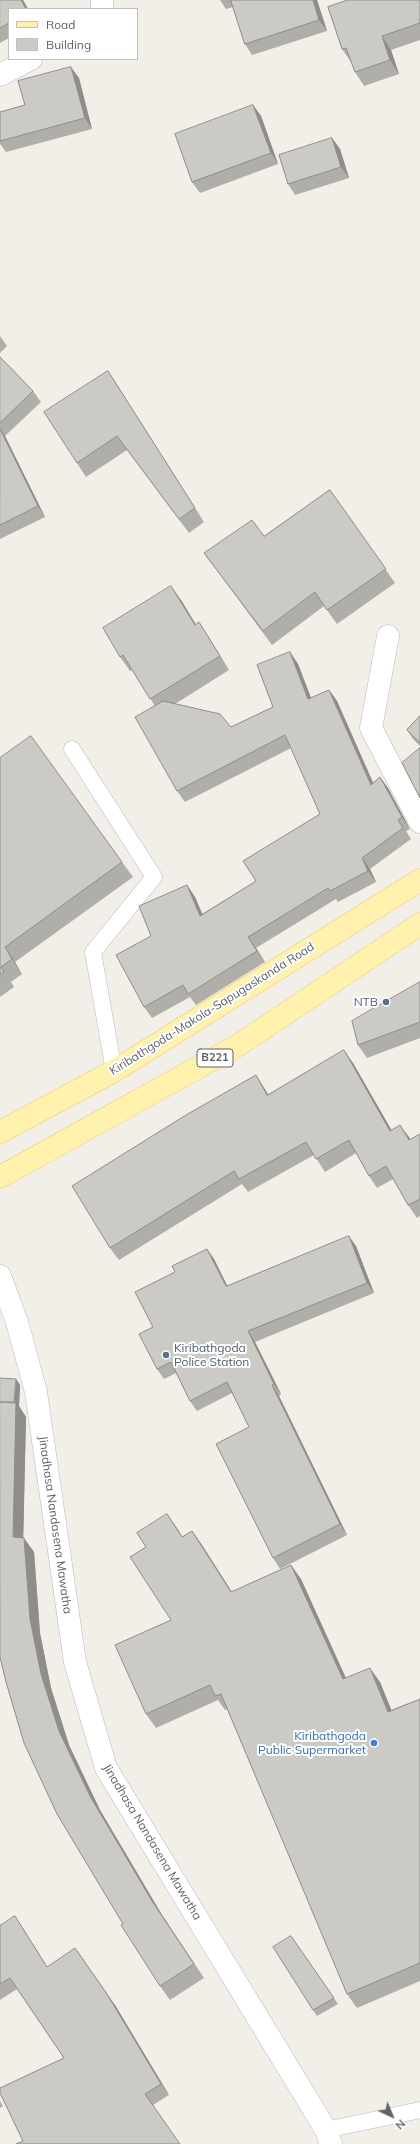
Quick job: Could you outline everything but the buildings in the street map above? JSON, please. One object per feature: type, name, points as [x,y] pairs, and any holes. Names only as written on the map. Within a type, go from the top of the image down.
[{"type":"main road","name":"Kiribathgoda-Makola-Sapugaskanda Road","points":[[0,1132],[114,1071],[420,880]]},
{"type":"main road","name":"B221","points":[[0,1177],[237,1046],[420,924]]},
{"type":"street","points":[[0,75],[29,60]]},
{"type":"street","points":[[388,636],[371,728],[420,822]]},
{"type":"street","name":"Jinadhasa Nandasena Mawatha","points":[[0,1276],[17,1322],[36,1392],[75,1662],[106,1768],[328,2137]]},
{"type":"lane","points":[[72,749],[154,877],[93,952],[114,1071]]},
{"type":"lane","points":[[328,2137],[420,2110]]},
{"type":"place","name":"NTB","points":[[386,1002]]},
{"type":"place","name":"Kiribathgoda Police Station","points":[[166,1355]]},
{"type":"place","name":"Kiribathgoda Public Supermarket","points":[[374,1743]]}]
